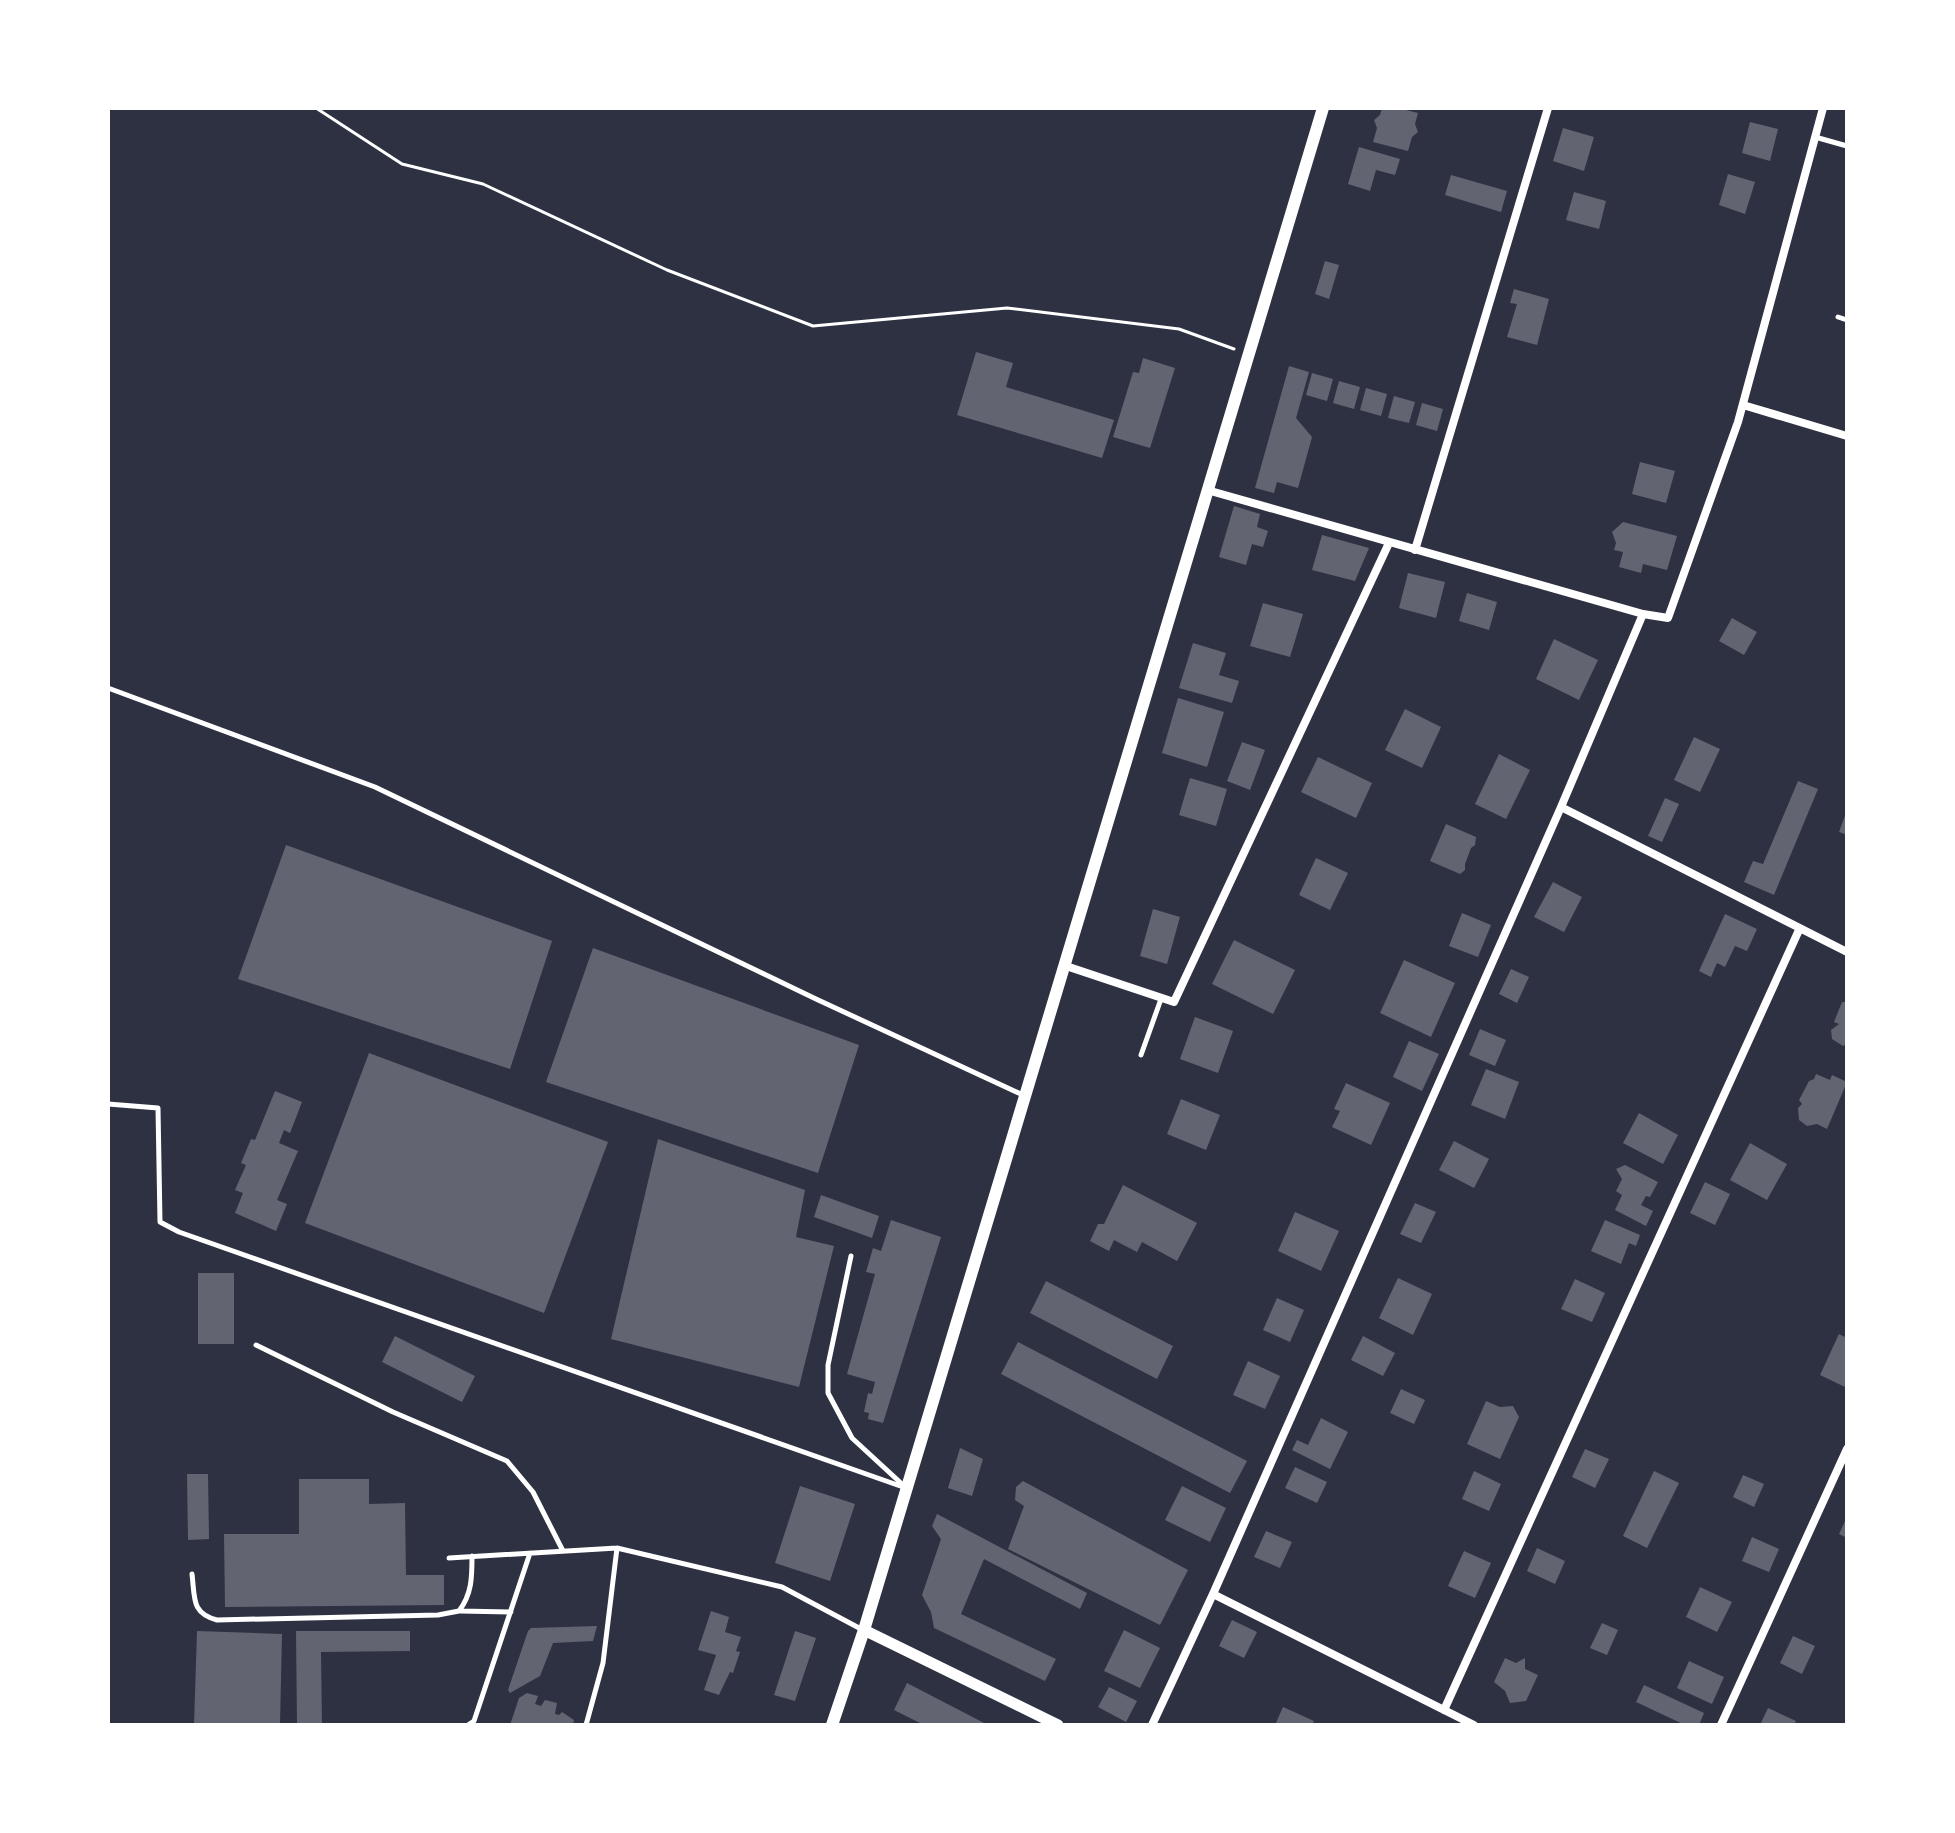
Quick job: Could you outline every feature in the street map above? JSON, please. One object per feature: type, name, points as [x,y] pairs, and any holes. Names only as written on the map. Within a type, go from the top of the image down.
[{"type":"main road","points":[[832,1725],[864,1630],[1323,108]]},
{"type":"street","points":[[1415,550],[1548,108]]},
{"type":"street","points":[[1207,490],[1643,614],[1668,618],[1743,405],[1823,108]]},
{"type":"street","points":[[1743,405],[1847,436]]},
{"type":"street","points":[[1063,965],[1174,1002],[1389,543]]},
{"type":"street","points":[[1152,1725],[1213,1594],[1561,807],[1643,614]]},
{"type":"street","points":[[1561,807],[1847,952]]},
{"type":"street","points":[[1444,1710],[1799,930]]},
{"type":"street","points":[[1721,1725],[1847,1449]]},
{"type":"street","points":[[1213,1594],[1474,1725]]},
{"type":"street","points":[[864,1630],[1058,1725]]},
{"type":"lane","points":[[1815,137],[1847,146]]},
{"type":"lane","points":[[1838,317],[1847,320]]},
{"type":"lane","points":[[108,688],[375,787],[1024,1096]]},
{"type":"lane","points":[[1141,1055],[1162,998]]},
{"type":"lane","points":[[108,1104],[158,1108],[160,1222],[179,1232],[907,1488]]},
{"type":"lane","points":[[851,1256],[828,1365],[828,1393],[852,1438],[907,1488]]},
{"type":"lane","points":[[256,1345],[393,1412],[507,1461],[533,1492],[563,1551]]},
{"type":"lane","points":[[586,1725],[603,1663],[617,1548]]},
{"type":"lane","points":[[449,1558],[617,1548],[782,1587],[864,1630]]},
{"type":"lane","points":[[468,1725],[474,1721],[530,1553]]},
{"type":"lane","points":[[459,1611],[466,1602],[473,1579],[472,1556]]},
{"type":"lane","points":[[192,1574],[196,1608],[204,1617],[217,1620],[438,1615],[459,1611],[511,1612]]},
{"type":"path","points":[[316,108],[402,164],[483,184],[667,270],[813,326],[1007,308],[1179,329],[1249,354]]},
{"type":"building","points":[[1382,108],[1418,113],[1415,124],[1418,132],[1412,137],[1408,151],[1373,142],[1377,128],[1374,120]]},
{"type":"building","points":[[1750,122],[1778,129],[1770,161],[1742,153]]},
{"type":"building","points":[[1563,128],[1594,137],[1584,171],[1553,161]]},
{"type":"building","points":[[1359,147],[1400,159],[1395,175],[1376,170],[1370,191],[1348,184]]},
{"type":"building","points":[[1728,174],[1755,182],[1745,214],[1719,205]]},
{"type":"building","points":[[1451,175],[1507,191],[1501,212],[1445,195]]},
{"type":"building","points":[[1574,192],[1606,201],[1599,229],[1566,220]]},
{"type":"building","points":[[1325,261],[1339,265],[1329,299],[1315,294]]},
{"type":"building","points":[[1514,289],[1549,299],[1537,345],[1507,337],[1517,304],[1510,303]]},
{"type":"building","points":[[976,352],[1013,363],[1006,387],[1114,420],[1102,458],[957,415]]},
{"type":"building","points":[[1143,358],[1175,368],[1150,448],[1113,437],[1133,372],[1139,373]]},
{"type":"building","points":[[1289,366],[1309,372],[1296,418],[1312,437],[1298,488],[1277,482],[1274,493],[1255,488]]},
{"type":"building","points":[[1312,373],[1333,379],[1327,401],[1306,395]]},
{"type":"building","points":[[1339,381],[1360,387],[1354,409],[1333,403]]},
{"type":"building","points":[[1366,388],[1387,394],[1381,416],[1360,410]]},
{"type":"building","points":[[1394,396],[1415,402],[1409,423],[1388,418]]},
{"type":"building","points":[[1422,403],[1443,409],[1437,431],[1416,425]]},
{"type":"building","points":[[1640,462],[1675,471],[1666,503],[1632,494]]},
{"type":"building","points":[[1234,506],[1260,514],[1257,527],[1268,531],[1263,547],[1252,544],[1246,565],[1219,557]]},
{"type":"building","points":[[1623,522],[1677,536],[1667,570],[1643,564],[1641,573],[1619,567],[1623,552],[1614,550],[1616,543],[1612,532]]},
{"type":"building","points":[[1322,535],[1369,548],[1355,581],[1312,570]]},
{"type":"building","points":[[1408,573],[1445,582],[1436,618],[1399,608]]},
{"type":"building","points":[[1467,593],[1497,602],[1489,630],[1459,621]]},
{"type":"building","points":[[1263,603],[1303,614],[1290,657],[1250,646]]},
{"type":"building","points":[[1732,618],[1757,632],[1744,655],[1719,641]]},
{"type":"building","points":[[1554,639],[1598,660],[1579,700],[1536,679]]},
{"type":"building","points":[[1193,643],[1226,653],[1219,675],[1239,681],[1232,703],[1179,688]]},
{"type":"building","points":[[1178,698],[1224,712],[1207,767],[1162,753]]},
{"type":"building","points":[[1405,709],[1441,727],[1422,768],[1385,750]]},
{"type":"building","points":[[1694,737],[1720,749],[1700,792],[1674,780]]},
{"type":"building","points":[[1242,742],[1265,750],[1250,790],[1227,781]]},
{"type":"building","points":[[1499,754],[1530,770],[1506,819],[1475,804]]},
{"type":"building","points":[[1318,757],[1372,783],[1356,818],[1301,792]]},
{"type":"building","points":[[1190,778],[1227,789],[1216,826],[1179,815]]},
{"type":"building","points":[[1798,781],[1818,789],[1774,895],[1744,882],[1753,861],[1763,864]]},
{"type":"building","points":[[1665,798],[1679,804],[1662,842],[1648,836]]},
{"type":"building","points":[[1847,810],[1847,835],[1839,832]]},
{"type":"building","points":[[1446,824],[1476,837],[1465,870],[1460,874],[1430,861]]},
{"type":"building","points":[[286,845],[552,941],[510,1069],[238,979]]},
{"type":"building","points":[[1316,858],[1348,873],[1330,910],[1299,895]]},
{"type":"building","points":[[1553,882],[1582,897],[1564,932],[1534,917]]},
{"type":"building","points":[[1153,909],[1180,917],[1167,964],[1140,956]]},
{"type":"building","points":[[1462,913],[1491,925],[1478,957],[1449,946]]},
{"type":"building","points":[[1725,914],[1757,929],[1747,951],[1735,946],[1725,967],[1717,963],[1711,977],[1699,971]]},
{"type":"building","points":[[1234,940],[1295,970],[1273,1014],[1212,984]]},
{"type":"building","points":[[593,948],[859,1045],[818,1173],[546,1082]]},
{"type":"building","points":[[1404,960],[1455,983],[1431,1037],[1380,1013]]},
{"type":"building","points":[[1511,969],[1529,977],[1517,1003],[1499,994]]},
{"type":"building","points":[[1842,1002],[1847,1002],[1847,1044],[1843,1046],[1832,1039],[1831,1030],[1839,1024],[1834,1022]]},
{"type":"building","points":[[1195,1017],[1233,1031],[1218,1073],[1180,1059]]},
{"type":"building","points":[[1480,1029],[1506,1040],[1495,1066],[1469,1055]]},
{"type":"building","points":[[1409,1041],[1439,1054],[1422,1091],[1393,1077]]},
{"type":"building","points":[[369,1053],[608,1142],[544,1313],[305,1223]]},
{"type":"building","points":[[1486,1069],[1519,1082],[1505,1119],[1471,1105]]},
{"type":"building","points":[[1816,1074],[1830,1080],[1832,1075],[1847,1082],[1827,1129],[1817,1124],[1807,1126],[1799,1120],[1798,1108],[1802,1104],[1799,1100]]},
{"type":"building","points":[[1346,1083],[1390,1103],[1371,1145],[1332,1127],[1340,1111],[1334,1109]]},
{"type":"building","points":[[275,1091],[302,1102],[290,1133],[284,1130],[279,1143],[298,1151],[277,1200],[287,1204],[276,1231],[235,1213],[243,1193],[235,1190],[246,1165],[241,1163],[251,1139],[255,1140]]},
{"type":"building","points":[[1181,1099],[1220,1115],[1206,1150],[1167,1134]]},
{"type":"building","points":[[1639,1113],[1678,1135],[1663,1164],[1623,1143]]},
{"type":"building","points":[[658,1139],[805,1190],[796,1237],[834,1246],[799,1387],[611,1339]]},
{"type":"building","points":[[1454,1141],[1489,1159],[1474,1188],[1439,1170]]},
{"type":"building","points":[[1750,1143],[1787,1164],[1767,1200],[1730,1180]]},
{"type":"building","points":[[1625,1165],[1658,1182],[1650,1197],[1646,1196],[1641,1205],[1653,1211],[1646,1226],[1615,1210],[1622,1195],[1616,1191],[1622,1179],[1616,1169]]},
{"type":"building","points":[[1705,1182],[1730,1194],[1715,1225],[1690,1213]]},
{"type":"building","points":[[1123,1185],[1197,1223],[1177,1261],[1142,1242],[1137,1252],[1114,1240],[1109,1251],[1090,1241],[1098,1224],[1104,1224]]},
{"type":"building","points":[[821,1195],[879,1216],[872,1238],[814,1217]]},
{"type":"building","points":[[1415,1203],[1436,1212],[1421,1243],[1400,1234]]},
{"type":"building","points":[[1295,1212],[1339,1231],[1321,1271],[1278,1251]]},
{"type":"building","points":[[891,1220],[941,1237],[883,1423],[868,1419],[869,1413],[864,1412],[868,1393],[872,1394],[875,1382],[847,1374],[875,1274],[866,1272],[873,1248],[881,1251]]},
{"type":"building","points":[[1605,1220],[1640,1235],[1636,1246],[1629,1243],[1621,1264],[1591,1251]]},
{"type":"building","points":[[198,1273],[234,1273],[234,1344],[198,1344]]},
{"type":"building","points":[[1398,1278],[1432,1294],[1413,1335],[1379,1318]]},
{"type":"building","points":[[1575,1279],[1605,1293],[1592,1322],[1561,1309]]},
{"type":"building","points":[[1046,1281],[1173,1346],[1157,1379],[1030,1313]]},
{"type":"building","points":[[1277,1298],[1304,1310],[1290,1342],[1263,1330]]},
{"type":"building","points":[[1839,1334],[1847,1338],[1845,1387],[1820,1375]]},
{"type":"building","points":[[395,1336],[475,1376],[462,1402],[382,1362]]},
{"type":"building","points":[[1363,1336],[1395,1353],[1383,1376],[1351,1360]]},
{"type":"building","points":[[1018,1342],[1247,1461],[1230,1493],[1001,1374]]},
{"type":"building","points":[[1248,1361],[1280,1376],[1265,1409],[1233,1395]]},
{"type":"building","points":[[1401,1389],[1425,1400],[1414,1424],[1390,1413]]},
{"type":"building","points":[[1486,1401],[1500,1407],[1513,1406],[1519,1417],[1500,1459],[1467,1444]]},
{"type":"building","points":[[1321,1418],[1348,1432],[1330,1469],[1292,1450],[1297,1440],[1308,1445]]},
{"type":"building","points":[[960,1448],[983,1459],[972,1496],[948,1488]]},
{"type":"building","points":[[1585,1449],[1609,1459],[1595,1488],[1572,1477]]},
{"type":"building","points":[[1295,1467],[1327,1482],[1317,1503],[1285,1488]]},
{"type":"building","points":[[1474,1471],[1501,1484],[1489,1511],[1462,1499]]},
{"type":"building","points":[[1654,1471],[1679,1483],[1647,1548],[1623,1536]]},
{"type":"building","points":[[187,1474],[208,1474],[209,1539],[188,1540]]},
{"type":"building","points":[[1743,1475],[1764,1484],[1754,1507],[1733,1497]]},
{"type":"building","points":[[299,1479],[369,1479],[369,1504],[405,1503],[406,1575],[444,1575],[444,1605],[225,1607],[224,1534],[299,1534]]},
{"type":"building","points":[[1023,1481],[1188,1570],[1160,1625],[1008,1549],[1024,1506],[1015,1500],[1016,1487]]},
{"type":"building","points":[[800,1486],[855,1504],[830,1581],[775,1563]]},
{"type":"building","points":[[1182,1486],[1226,1508],[1210,1542],[1165,1520]]},
{"type":"building","points":[[937,1514],[1087,1593],[1080,1609],[984,1559],[961,1614],[1056,1659],[1045,1681],[934,1628],[931,1612],[922,1595],[941,1539],[932,1526]]},
{"type":"building","points":[[1847,1517],[1847,1538],[1839,1534]]},
{"type":"building","points":[[1266,1531],[1292,1542],[1280,1568],[1254,1557]]},
{"type":"building","points":[[1752,1537],[1779,1549],[1769,1572],[1742,1561]]},
{"type":"building","points":[[1537,1548],[1565,1561],[1555,1584],[1527,1571]]},
{"type":"building","points":[[1464,1551],[1491,1563],[1475,1598],[1448,1586]]},
{"type":"building","points":[[1700,1587],[1732,1602],[1717,1632],[1686,1617]]},
{"type":"building","points":[[711,1611],[729,1617],[725,1632],[741,1637],[733,1673],[730,1672],[719,1695],[704,1690],[716,1655],[698,1650]]},
{"type":"building","points":[[1232,1620],[1257,1632],[1244,1658],[1219,1646]]},
{"type":"building","points":[[1602,1623],[1618,1630],[1607,1655],[1590,1648]]},
{"type":"building","points":[[597,1626],[593,1641],[553,1643],[540,1676],[510,1693],[508,1690],[531,1628]]},
{"type":"building","points":[[1124,1630],[1160,1648],[1140,1688],[1104,1671]]},
{"type":"building","points":[[197,1631],[282,1634],[280,1725],[194,1725]]},
{"type":"building","points":[[296,1631],[410,1631],[410,1651],[321,1652],[322,1725],[297,1725]]},
{"type":"building","points":[[795,1631],[816,1638],[795,1701],[774,1695]]},
{"type":"building","points":[[1793,1636],[1815,1646],[1802,1674],[1780,1663]]},
{"type":"building","points":[[1505,1658],[1516,1663],[1525,1658],[1525,1669],[1538,1675],[1526,1701],[1510,1703],[1505,1691],[1494,1682]]},
{"type":"building","points":[[1689,1661],[1724,1677],[1712,1704],[1677,1688]]},
{"type":"building","points":[[907,1683],[988,1725],[924,1725],[894,1710]]},
{"type":"building","points":[[1644,1685],[1704,1713],[1699,1725],[1685,1725],[1636,1702]]},
{"type":"building","points":[[1109,1687],[1137,1701],[1126,1722],[1098,1707]]},
{"type":"building","points":[[527,1693],[538,1696],[535,1704],[541,1706],[545,1700],[557,1703],[555,1714],[562,1712],[574,1720],[573,1725],[510,1725],[519,1698]]},
{"type":"building","points":[[1283,1707],[1314,1721],[1312,1725],[1275,1725]]},
{"type":"building","points":[[1768,1708],[1796,1721],[1794,1725],[1760,1725]]}]
